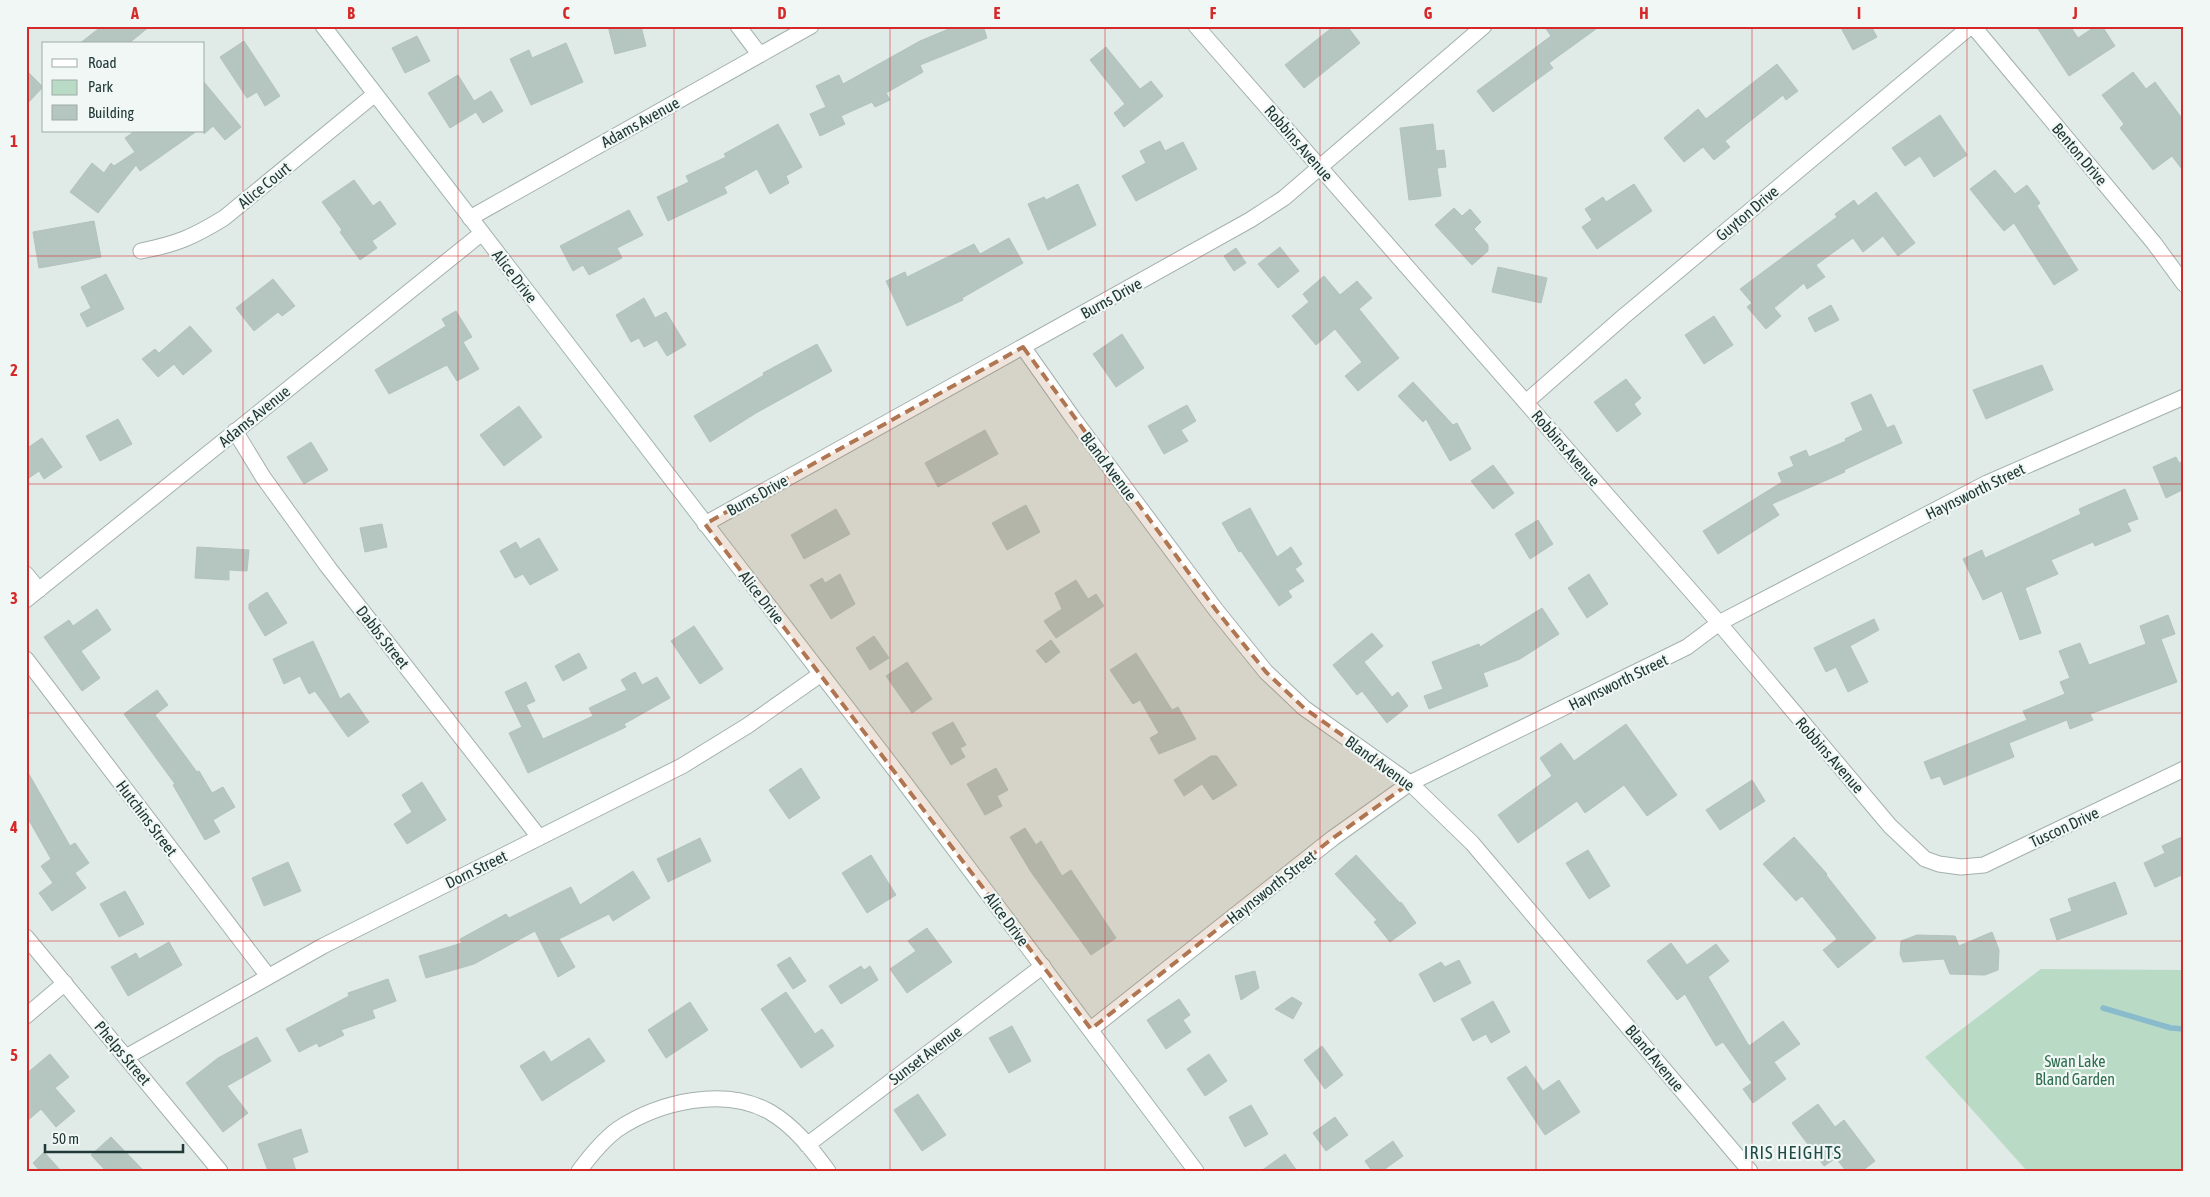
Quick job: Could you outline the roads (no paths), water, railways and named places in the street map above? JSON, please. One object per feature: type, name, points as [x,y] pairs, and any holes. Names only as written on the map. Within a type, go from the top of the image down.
[{"type":"street","name":"Alice Drive","points":[[323,26],[821,674],[1091,1029],[1196,1171]]},
{"type":"street","points":[[738,26],[760,55]]},
{"type":"street","name":"Adams Avenue","points":[[470,218],[811,26]]},
{"type":"street","name":"Robbins Avenue","points":[[1196,26],[1719,623],[1890,826],[1925,859],[1939,864]]},
{"type":"street","name":"Burns Drive","points":[[706,524],[1250,220],[1284,198],[1484,26]]},
{"type":"street","name":"Benton Drive","points":[[1972,26],[2154,243],[2184,284]]},
{"type":"street","name":"Guyton Drive","points":[[1526,402],[1623,316],[1972,26]]},
{"type":"street","name":"Alice Court","points":[[141,251],[173,245],[197,235],[224,218],[375,94]]},
{"type":"street","name":"Adams Avenue","points":[[26,600],[482,233]]},
{"type":"street","name":"Bland Avenue","points":[[1023,346],[1073,418],[1216,610],[1266,672],[1304,708],[1410,783],[1472,843],[1750,1171]]},
{"type":"street","name":"Haynsworth Street","points":[[1091,1029],[1333,838],[1410,783],[1687,647],[1719,623],[1987,483],[2184,397]]},
{"type":"street","name":"Dabbs Street","points":[[235,431],[263,477],[328,567],[539,838]]},
{"type":"street","points":[[26,574],[39,590]]},
{"type":"street","name":"Hutchins Street","points":[[26,659],[268,976]]},
{"type":"street","name":"Dorn Street","points":[[126,1057],[268,976],[378,917],[682,766],[747,726],[821,674]]},
{"type":"street","name":"Tuscon Drive","points":[[1939,864],[1961,868],[1984,865],[2184,769]]},
{"type":"street","name":"Phelps Street","points":[[26,937],[220,1171]]},
{"type":"street","name":"Sunset Avenue","points":[[807,1145],[1043,966]]},
{"type":"street","points":[[26,1016],[65,983]]},
{"type":"street","points":[[579,1171],[610,1136],[650,1112],[694,1100],[726,1099],[758,1107],[790,1125],[828,1171]]},
{"type":"waterway","points":[[2103,1008],[2171,1028],[2184,1029]]},
{"type":"district","name":"IRIS HEIGHTS","points":[[1793,1153]]},
{"type":"park label","name":"Swan Lake Bland Garden","points":[[2075,1070]]}]
